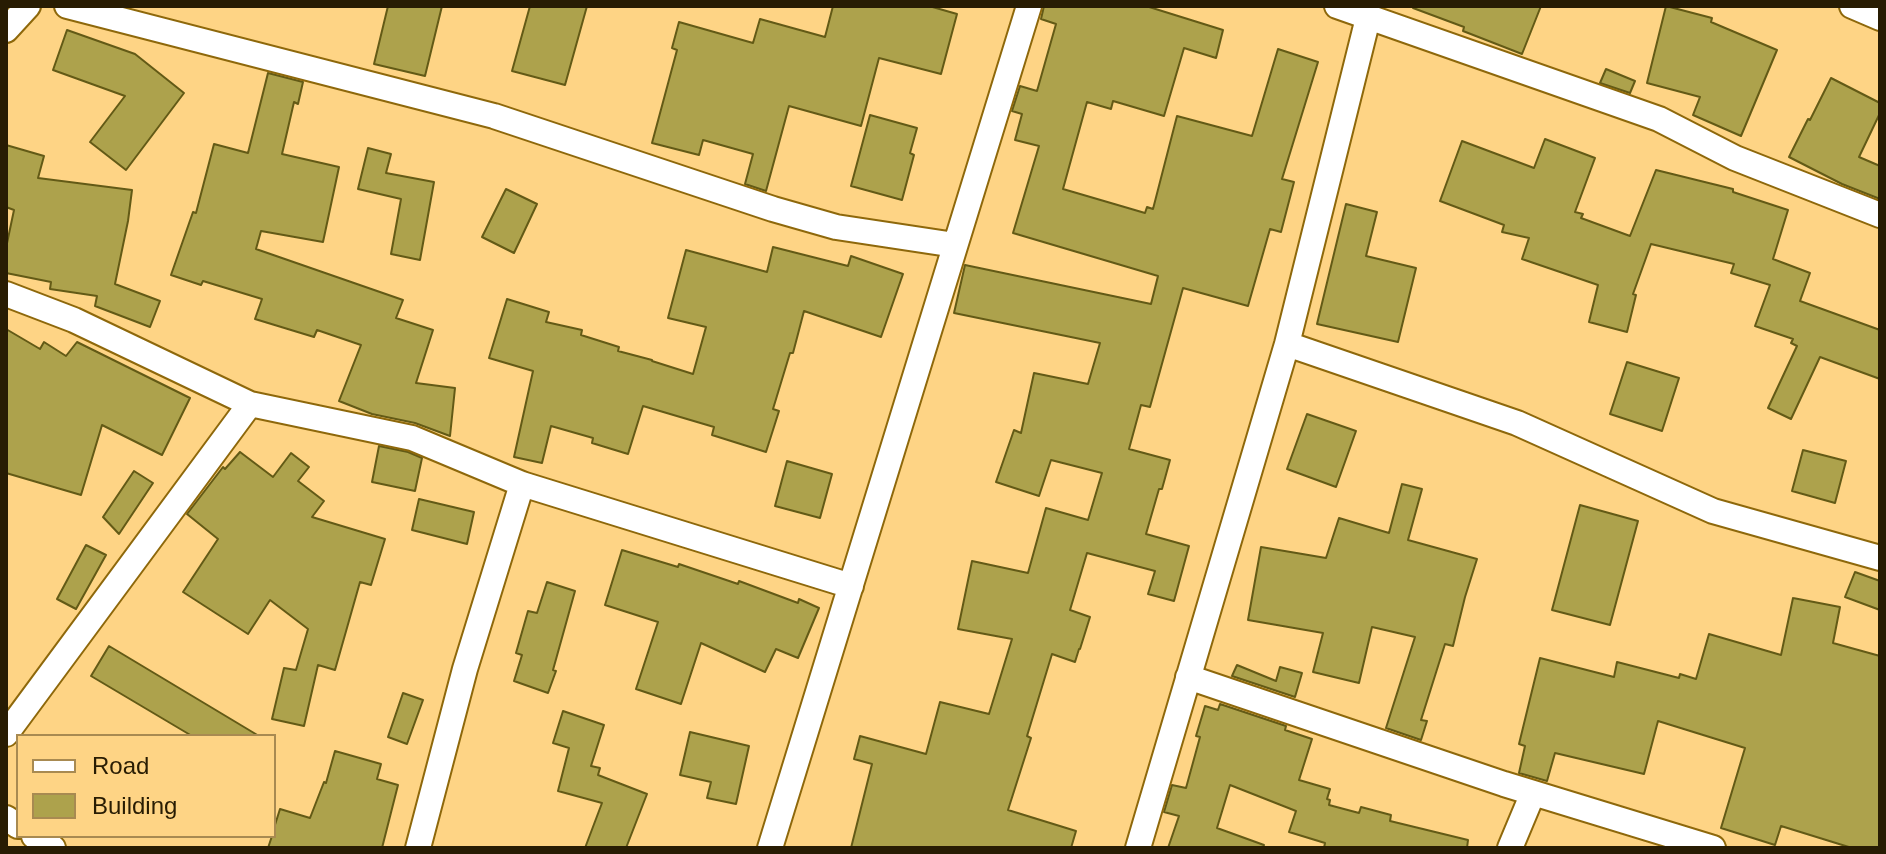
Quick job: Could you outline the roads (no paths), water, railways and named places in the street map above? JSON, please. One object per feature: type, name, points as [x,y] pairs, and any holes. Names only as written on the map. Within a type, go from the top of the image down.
[{"type":"street","points":[[6,30],[28,6]]},
{"type":"street","points":[[67,6],[494,116],[836,227],[955,245]]},
{"type":"street","points":[[770,848],[1029,6]]},
{"type":"street","points":[[1337,6],[1659,119],[1735,158],[1880,215]]},
{"type":"street","points":[[1852,6],[1880,18]]},
{"type":"street","points":[[1138,848],[1287,344],[1368,18]]},
{"type":"street","points":[[6,294],[74,320],[250,404],[412,438],[522,484],[851,586]]},
{"type":"street","points":[[1287,344],[1517,423],[1713,511],[1880,558]]},
{"type":"street","points":[[6,734],[250,404]]},
{"type":"street","points":[[418,848],[465,669],[522,484]]},
{"type":"street","points":[[1188,677],[1533,793],[1713,848]]},
{"type":"street","points":[[1510,848],[1533,793]]}]
